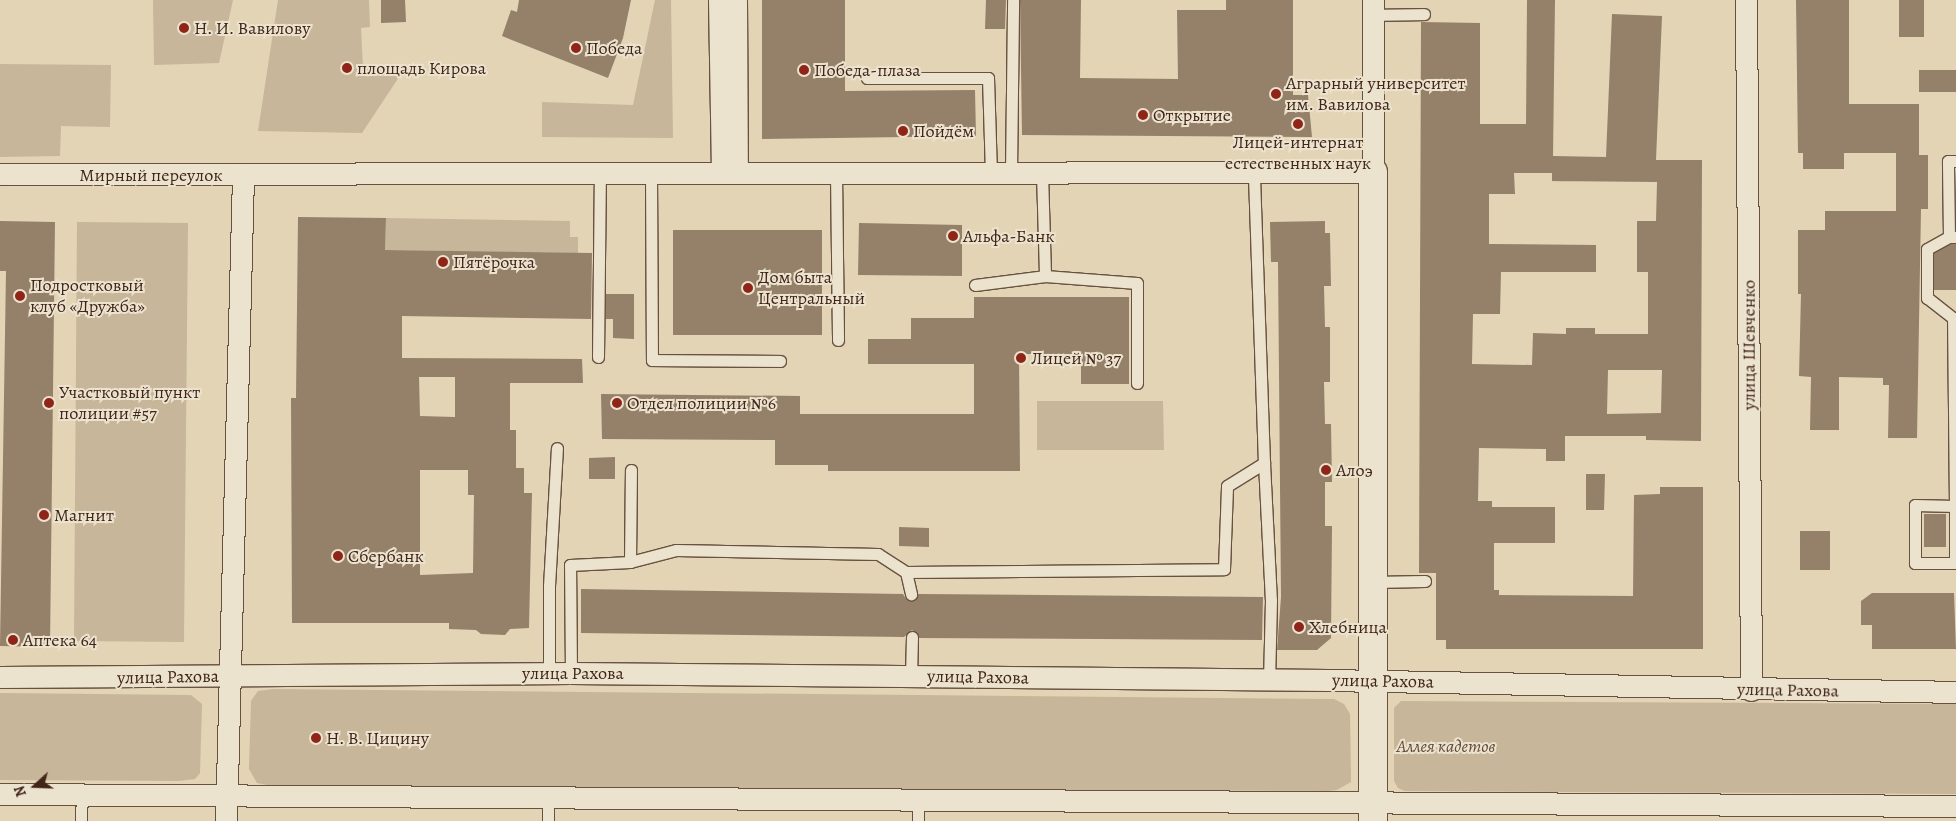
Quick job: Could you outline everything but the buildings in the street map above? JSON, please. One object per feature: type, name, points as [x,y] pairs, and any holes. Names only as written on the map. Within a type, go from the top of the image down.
[{"type":"street","points":[[719,0],[729,173]]},
{"type":"street","points":[[729,173],[736,0]]},
{"type":"street","name":"улица Шевченко","points":[[1746,0],[1751,690]]},
{"type":"street","points":[[1373,8],[1373,811]]},
{"type":"street","name":"Мирный переулок","points":[[0,174],[243,176],[302,174],[1374,172]]},
{"type":"street","points":[[226,821],[228,677],[243,176]]},
{"type":"street","name":"улица Рахова","points":[[0,677],[228,677],[571,673],[1269,680],[1751,690],[1956,692]]},
{"type":"street","points":[[0,794],[548,799],[918,811],[1373,811],[1956,806]]},
{"type":"lane","points":[[1001,173],[1013,0]]},
{"type":"lane","points":[[1373,8],[1424,14]]},
{"type":"lane","points":[[867,78],[988,78],[1001,173]]},
{"type":"lane","points":[[1955,506],[1915,505],[1915,563],[1955,563],[1955,506],[1955,480],[1953,318],[1927,298],[1927,249],[1952,237],[1948,161],[1956,161]]},
{"type":"lane","points":[[598,357],[600,173]]},
{"type":"lane","points":[[836,173],[838,340]]},
{"type":"lane","points":[[1042,173],[1045,276]]},
{"type":"lane","points":[[1254,173],[1264,463],[1271,600],[1269,680]]},
{"type":"lane","points":[[651,174],[652,360],[780,361]]},
{"type":"lane","points":[[975,285],[1045,276],[1137,283],[1137,383]]},
{"type":"lane","points":[[549,673],[549,586],[558,448]]},
{"type":"lane","points":[[571,673],[570,564],[630,562],[676,550],[878,554],[906,572],[1224,569],[1227,486],[1264,463]]},
{"type":"lane","points":[[630,562],[631,470]]},
{"type":"lane","points":[[906,572],[912,594]]},
{"type":"lane","points":[[1373,582],[1425,582]]},
{"type":"lane","points":[[911,677],[912,638]]},
{"type":"lane","points":[[81,821],[82,795]]},
{"type":"lane","points":[[548,799],[548,821]]},
{"type":"green space","points":[[153,0],[233,0],[219,63],[154,65]]},
{"type":"green space","points":[[278,0],[369,0],[370,27],[361,28],[363,67],[407,65],[362,133],[258,131]]},
{"type":"green space","points":[[655,0],[671,0],[673,138],[542,137],[542,102],[633,105]]},
{"type":"green space","points":[[0,64],[111,65],[110,127],[61,126],[60,156],[0,157]]},
{"type":"green space","points":[[386,218],[570,221],[570,237],[578,237],[578,253],[385,250]]},
{"type":"green space","points":[[77,222],[188,223],[184,642],[74,641]]},
{"type":"green space","points":[[1037,401],[1163,401],[1164,450],[1037,450]]},
{"type":"green space","points":[[273,689],[1334,699],[1344,704],[1350,714],[1351,782],[1337,790],[1329,791],[277,787],[257,783],[249,769],[251,701],[258,691]]},
{"type":"green space","points":[[0,693],[191,695],[202,704],[200,773],[195,779],[179,781],[0,780]]},
{"type":"green space","name":"Аллея кадетов","points":[[1401,701],[1956,704],[1956,794],[1405,791],[1398,788],[1394,781],[1394,708]]},
{"type":"place","name":"Н. И. Вавилову","points":[[184,28]]},
{"type":"place","name":"Победа","points":[[576,48]]},
{"type":"place","name":"площадь Кирова","points":[[347,68]]},
{"type":"place","name":"Победа-плаза","points":[[804,70]]},
{"type":"place","name":"Аграрный университет им. Вавилова","points":[[1276,94]]},
{"type":"place","name":"Открытие","points":[[1143,115]]},
{"type":"place","name":"Лицей-интернат естественных наук","points":[[1298,124]]},
{"type":"place","name":"Пойдём","points":[[903,131]]},
{"type":"place","name":"Альфа-Банк","points":[[953,236]]},
{"type":"place","name":"Пятёрочка","points":[[443,262]]},
{"type":"place","name":"Дом быта Центральный","points":[[748,288]]},
{"type":"place","name":"Подростковый клуб «Дружба»","points":[[20,296]]},
{"type":"place","name":"Лицей № 37","points":[[1021,358]]},
{"type":"place","name":"Участковый пункт полиции #57","points":[[49,403]]},
{"type":"place","name":"Отдел полиции №6","points":[[617,403]]},
{"type":"place","name":"Алоэ","points":[[1326,470]]},
{"type":"place","name":"Магнит","points":[[44,515]]},
{"type":"place","name":"Сбербанк","points":[[338,556]]},
{"type":"place","name":"Хлебница","points":[[1299,627]]},
{"type":"place","name":"Аптека 64","points":[[13,640]]},
{"type":"place","name":"Н. В. Цицину","points":[[316,738]]}]
